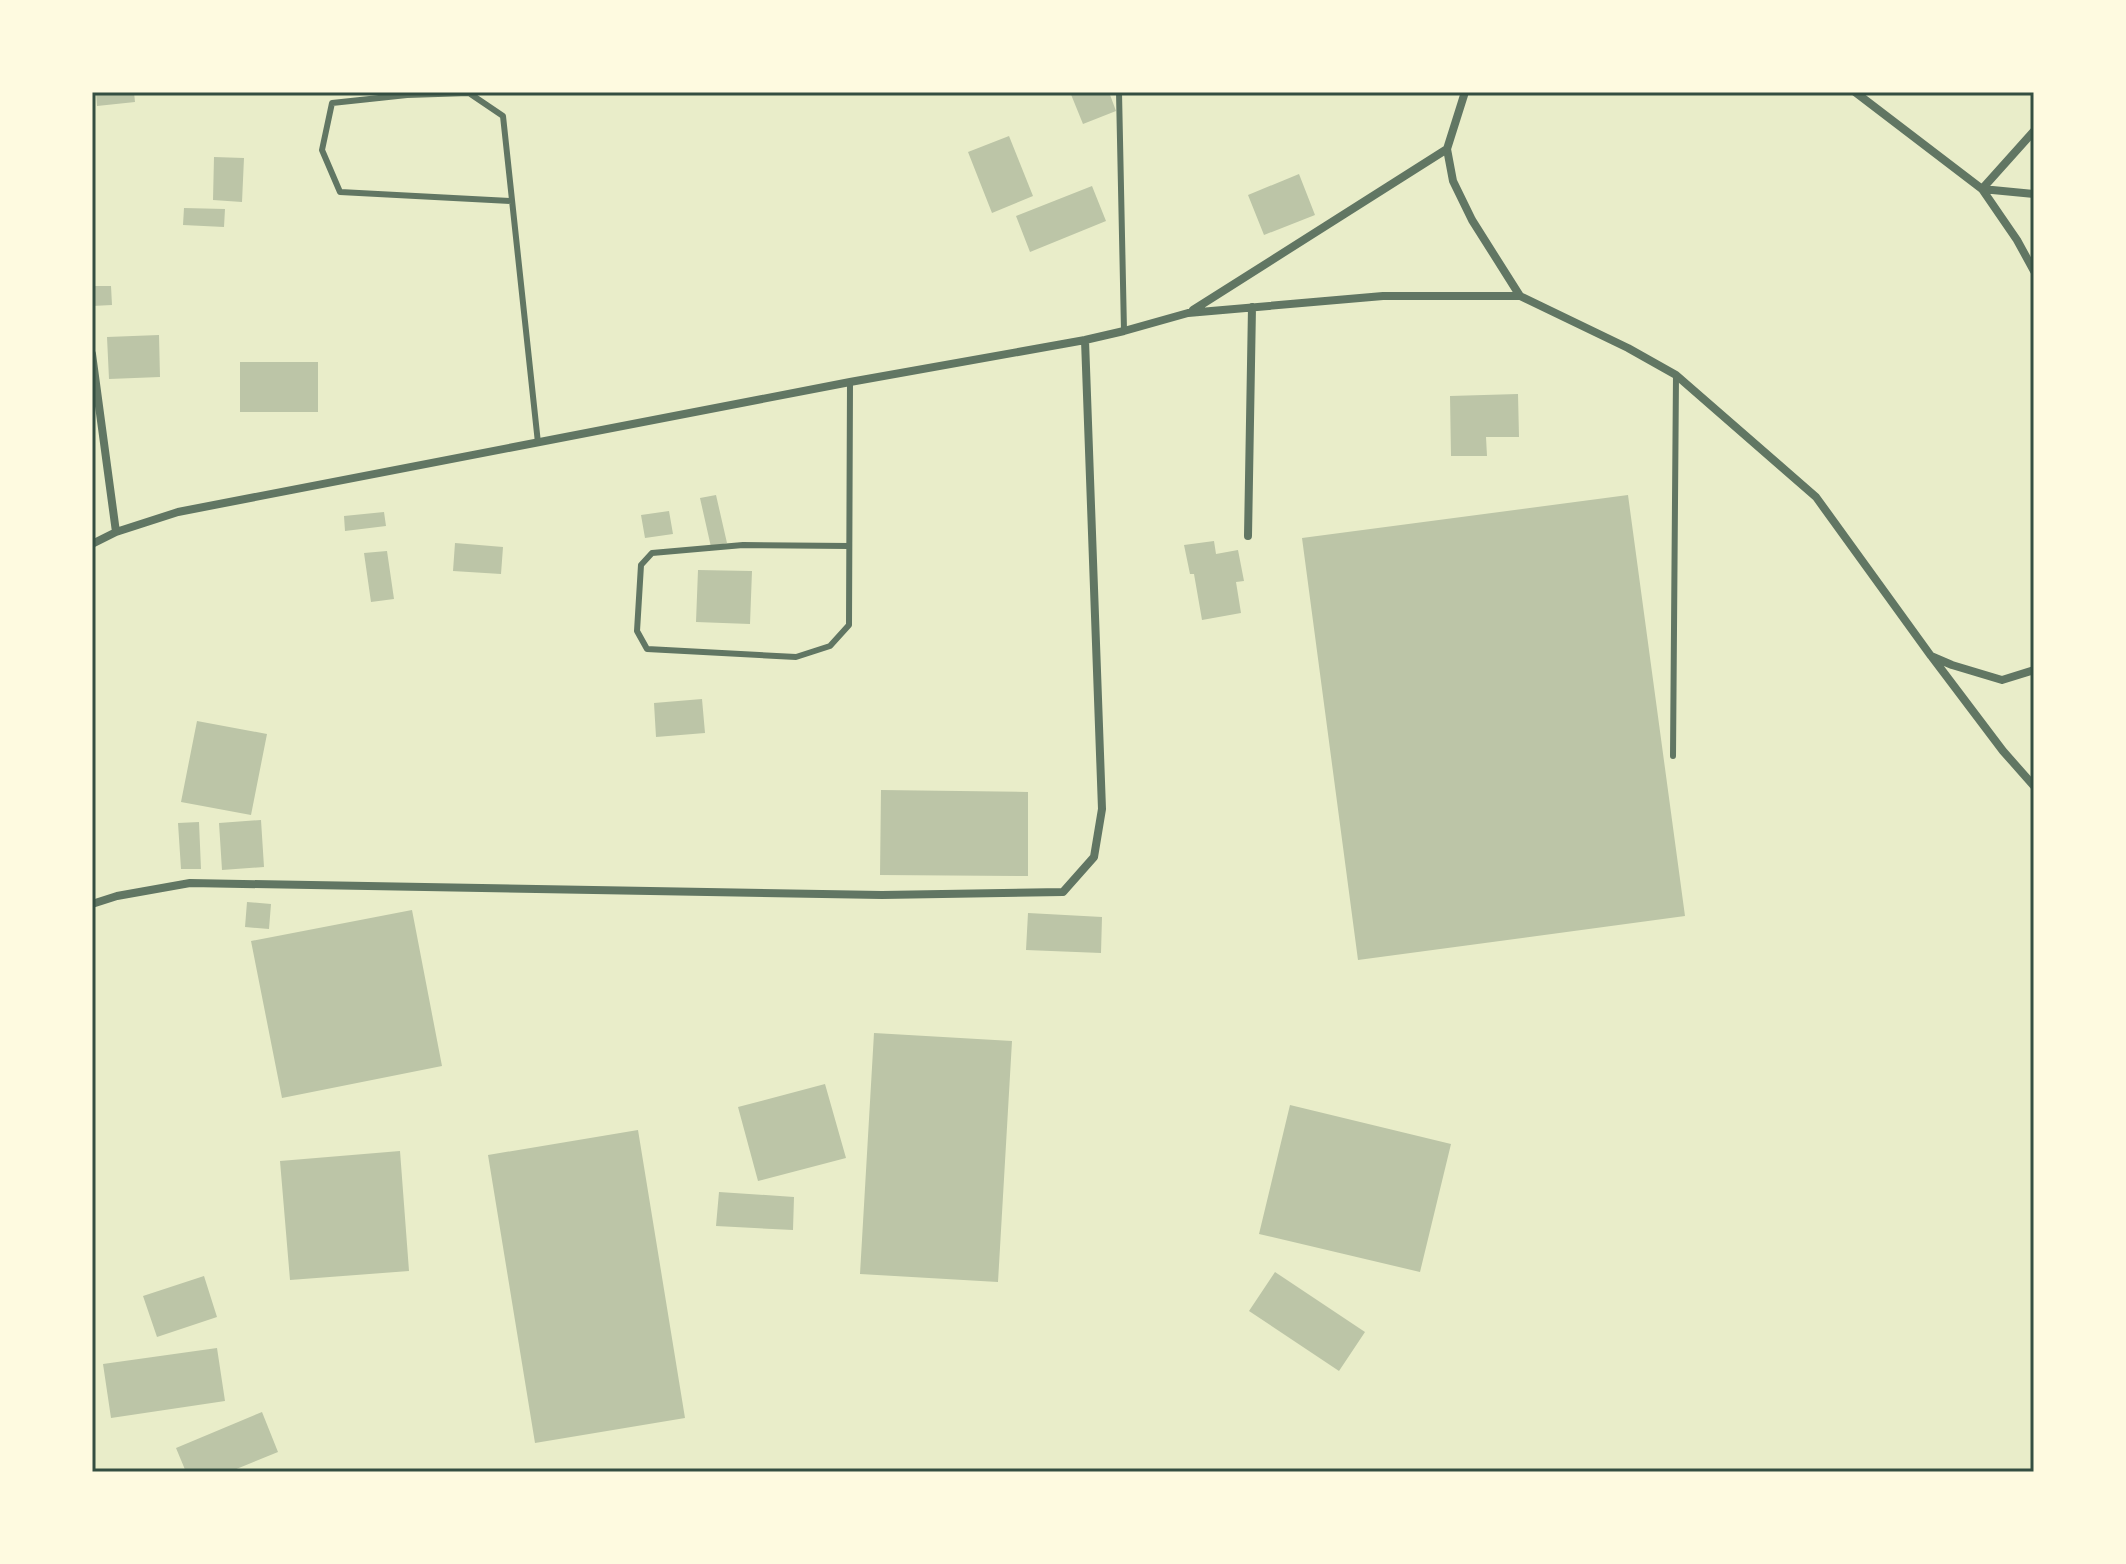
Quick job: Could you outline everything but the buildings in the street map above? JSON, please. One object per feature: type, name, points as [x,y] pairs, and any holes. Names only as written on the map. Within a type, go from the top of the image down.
[{"type":"street","points":[[1465,92],[1447,149],[1453,181],[1472,220],[1520,296]]},
{"type":"street","points":[[1855,92],[1982,189],[2034,271]]},
{"type":"street","points":[[1982,189],[2034,131]]},
{"type":"street","points":[[1188,313],[1447,149]]},
{"type":"street","points":[[1982,189],[2034,194]]},
{"type":"street","points":[[92,544],[116,532],[178,512],[850,382],[1085,340],[1188,313],[1383,296],[1520,296],[1628,348],[1676,375],[1816,497],[1931,656],[2003,751],[2034,786]]},
{"type":"street","points":[[1248,536],[1252,307]]},
{"type":"street","points":[[92,904],[117,896],[190,883],[882,895],[1063,892],[1094,857],[1102,809],[1085,340]]},
{"type":"street","points":[[92,354],[116,532]]},
{"type":"street","points":[[1931,656],[2002,680],[2034,670]]},
{"type":"lane","points":[[1119,92],[1124,331]]},
{"type":"lane","points":[[512,201],[340,192],[322,150],[332,103],[407,95],[469,93],[503,116],[538,443]]},
{"type":"lane","points":[[1673,756],[1676,375]]},
{"type":"lane","points":[[849,546],[743,545],[652,553],[641,565],[637,631],[647,649],[796,657],[830,646],[849,625],[850,382]]}]
